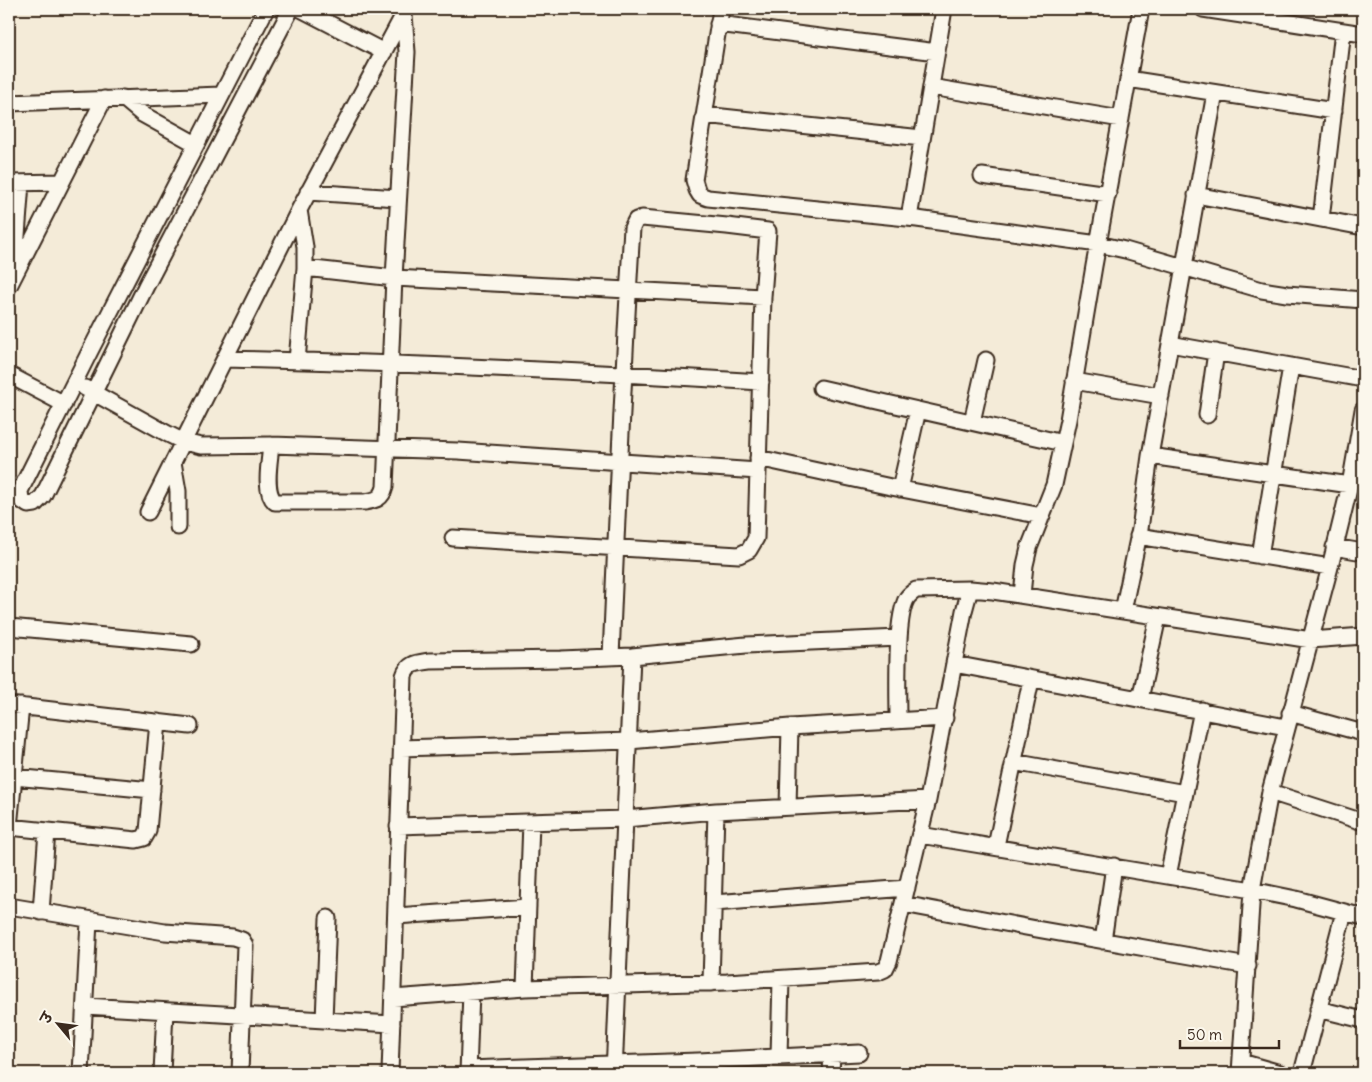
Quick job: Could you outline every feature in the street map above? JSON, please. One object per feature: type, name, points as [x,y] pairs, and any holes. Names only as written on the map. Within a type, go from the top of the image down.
[{"type":"street","points":[[266,9],[20,491],[21,500],[28,505],[35,504],[42,496],[146,286],[291,9]]},
{"type":"street","points":[[300,9],[384,52]]},
{"type":"street","points":[[721,9],[694,180],[696,190],[700,195],[708,198],[909,218],[1098,244],[1262,290],[1287,294],[1363,300]]},
{"type":"street","points":[[909,218],[944,9]]},
{"type":"street","points":[[1022,595],[1029,548],[1033,534],[1054,486],[1063,443],[1141,9]]},
{"type":"street","points":[[1203,9],[1363,34]]},
{"type":"street","points":[[148,512],[308,192],[406,12]]},
{"type":"street","points":[[271,445],[268,488],[270,497],[275,502],[365,502],[378,500],[383,494],[385,487],[398,198],[407,52],[406,12]]},
{"type":"street","points":[[718,24],[937,52]]},
{"type":"street","points":[[1321,219],[1343,31]]},
{"type":"street","points":[[1128,79],[1334,111]]},
{"type":"street","points":[[931,87],[1121,119]]},
{"type":"street","points":[[1123,611],[1138,536],[1150,456],[1215,93]]},
{"type":"street","points":[[9,103],[221,95]]},
{"type":"street","points":[[123,98],[142,114],[196,144]]},
{"type":"street","points":[[9,286],[104,99]]},
{"type":"street","points":[[704,115],[922,138]]},
{"type":"street","points":[[982,176],[1108,194]]},
{"type":"street","points":[[18,268],[15,183],[62,182]]},
{"type":"street","points":[[308,192],[398,198]]},
{"type":"street","points":[[1196,195],[1363,227]]},
{"type":"street","points":[[453,538],[739,555],[749,550],[756,538],[763,296],[770,204]]},
{"type":"street","points":[[297,361],[305,268],[305,247],[299,210]]},
{"type":"street","points":[[611,657],[632,228],[636,220],[654,218],[768,231]]},
{"type":"street","points":[[305,268],[394,278],[763,296]]},
{"type":"street","points":[[1170,344],[1363,378]]},
{"type":"street","points":[[1207,415],[1216,352]]},
{"type":"street","points":[[226,359],[390,363],[624,373],[761,382]]},
{"type":"street","points":[[972,422],[986,360]]},
{"type":"street","points":[[1260,556],[1292,366]]},
{"type":"street","points":[[9,376],[64,404]]},
{"type":"street","points":[[1074,381],[1161,396]]},
{"type":"street","points":[[74,382],[184,442],[201,446],[271,445],[387,448],[620,461],[758,464],[900,488],[1042,516]]},
{"type":"street","points":[[821,388],[1063,443]]},
{"type":"street","points":[[900,488],[918,410]]},
{"type":"street","points":[[1280,1073],[1241,1068],[1252,890],[1270,792],[1350,485],[1363,410]]},
{"type":"street","points":[[1150,456],[1350,485]]},
{"type":"street","points":[[173,462],[178,491],[178,527]]},
{"type":"street","points":[[1138,536],[1330,567]]},
{"type":"street","points":[[1334,547],[1363,552]]},
{"type":"street","points":[[393,998],[526,988],[711,983],[878,972],[885,968],[890,961],[928,800],[964,611],[970,589]]},
{"type":"street","points":[[898,721],[899,638],[902,611],[907,598],[916,590],[970,589],[1022,595],[1311,640],[1363,636]]},
{"type":"street","points":[[1140,699],[1158,617]]},
{"type":"street","points":[[9,627],[191,644]]},
{"type":"street","points":[[390,1073],[404,676],[406,669],[410,665],[430,661],[632,656],[746,645],[899,638]]},
{"type":"street","points":[[615,1068],[632,656]]},
{"type":"street","points":[[954,664],[1031,680],[1202,710],[1288,720],[1363,733]]},
{"type":"street","points":[[996,846],[1031,680]]},
{"type":"street","points":[[158,722],[148,831],[144,838],[136,840],[9,827],[14,777],[15,706],[158,722],[190,726]]},
{"type":"street","points":[[1168,876],[1202,710]]},
{"type":"street","points":[[401,748],[629,741],[790,727],[945,718]]},
{"type":"street","points":[[788,807],[790,727]]},
{"type":"street","points":[[1013,762],[1185,793]]},
{"type":"street","points":[[14,777],[152,790]]},
{"type":"street","points":[[1270,792],[1363,822]]},
{"type":"street","points":[[398,826],[626,819],[716,811],[928,800]]},
{"type":"street","points":[[711,983],[716,811]]},
{"type":"street","points":[[526,988],[531,822]]},
{"type":"street","points":[[41,912],[47,831]]},
{"type":"street","points":[[920,835],[996,846],[1252,890],[1363,917]]},
{"type":"street","points":[[1102,941],[1114,866]]},
{"type":"street","points":[[714,903],[907,888]]},
{"type":"street","points":[[903,904],[1248,966]]},
{"type":"street","points":[[9,914],[9,906],[89,921],[165,932],[233,937],[242,940],[245,945],[240,1073]]},
{"type":"street","points":[[396,916],[528,907]]},
{"type":"street","points":[[1302,1073],[1344,912]]},
{"type":"street","points":[[324,1020],[328,918]]},
{"type":"street","points":[[81,1073],[89,921]]},
{"type":"street","points":[[780,1057],[781,978]]},
{"type":"street","points":[[471,992],[468,1071],[698,1067],[780,1057],[859,1053]]},
{"type":"street","points":[[85,1006],[392,1024]]},
{"type":"street","points":[[1318,1009],[1363,1020]]},
{"type":"street","points":[[162,1073],[165,1011]]},
{"type":"street","points":[[831,1073],[832,1054]]}]
